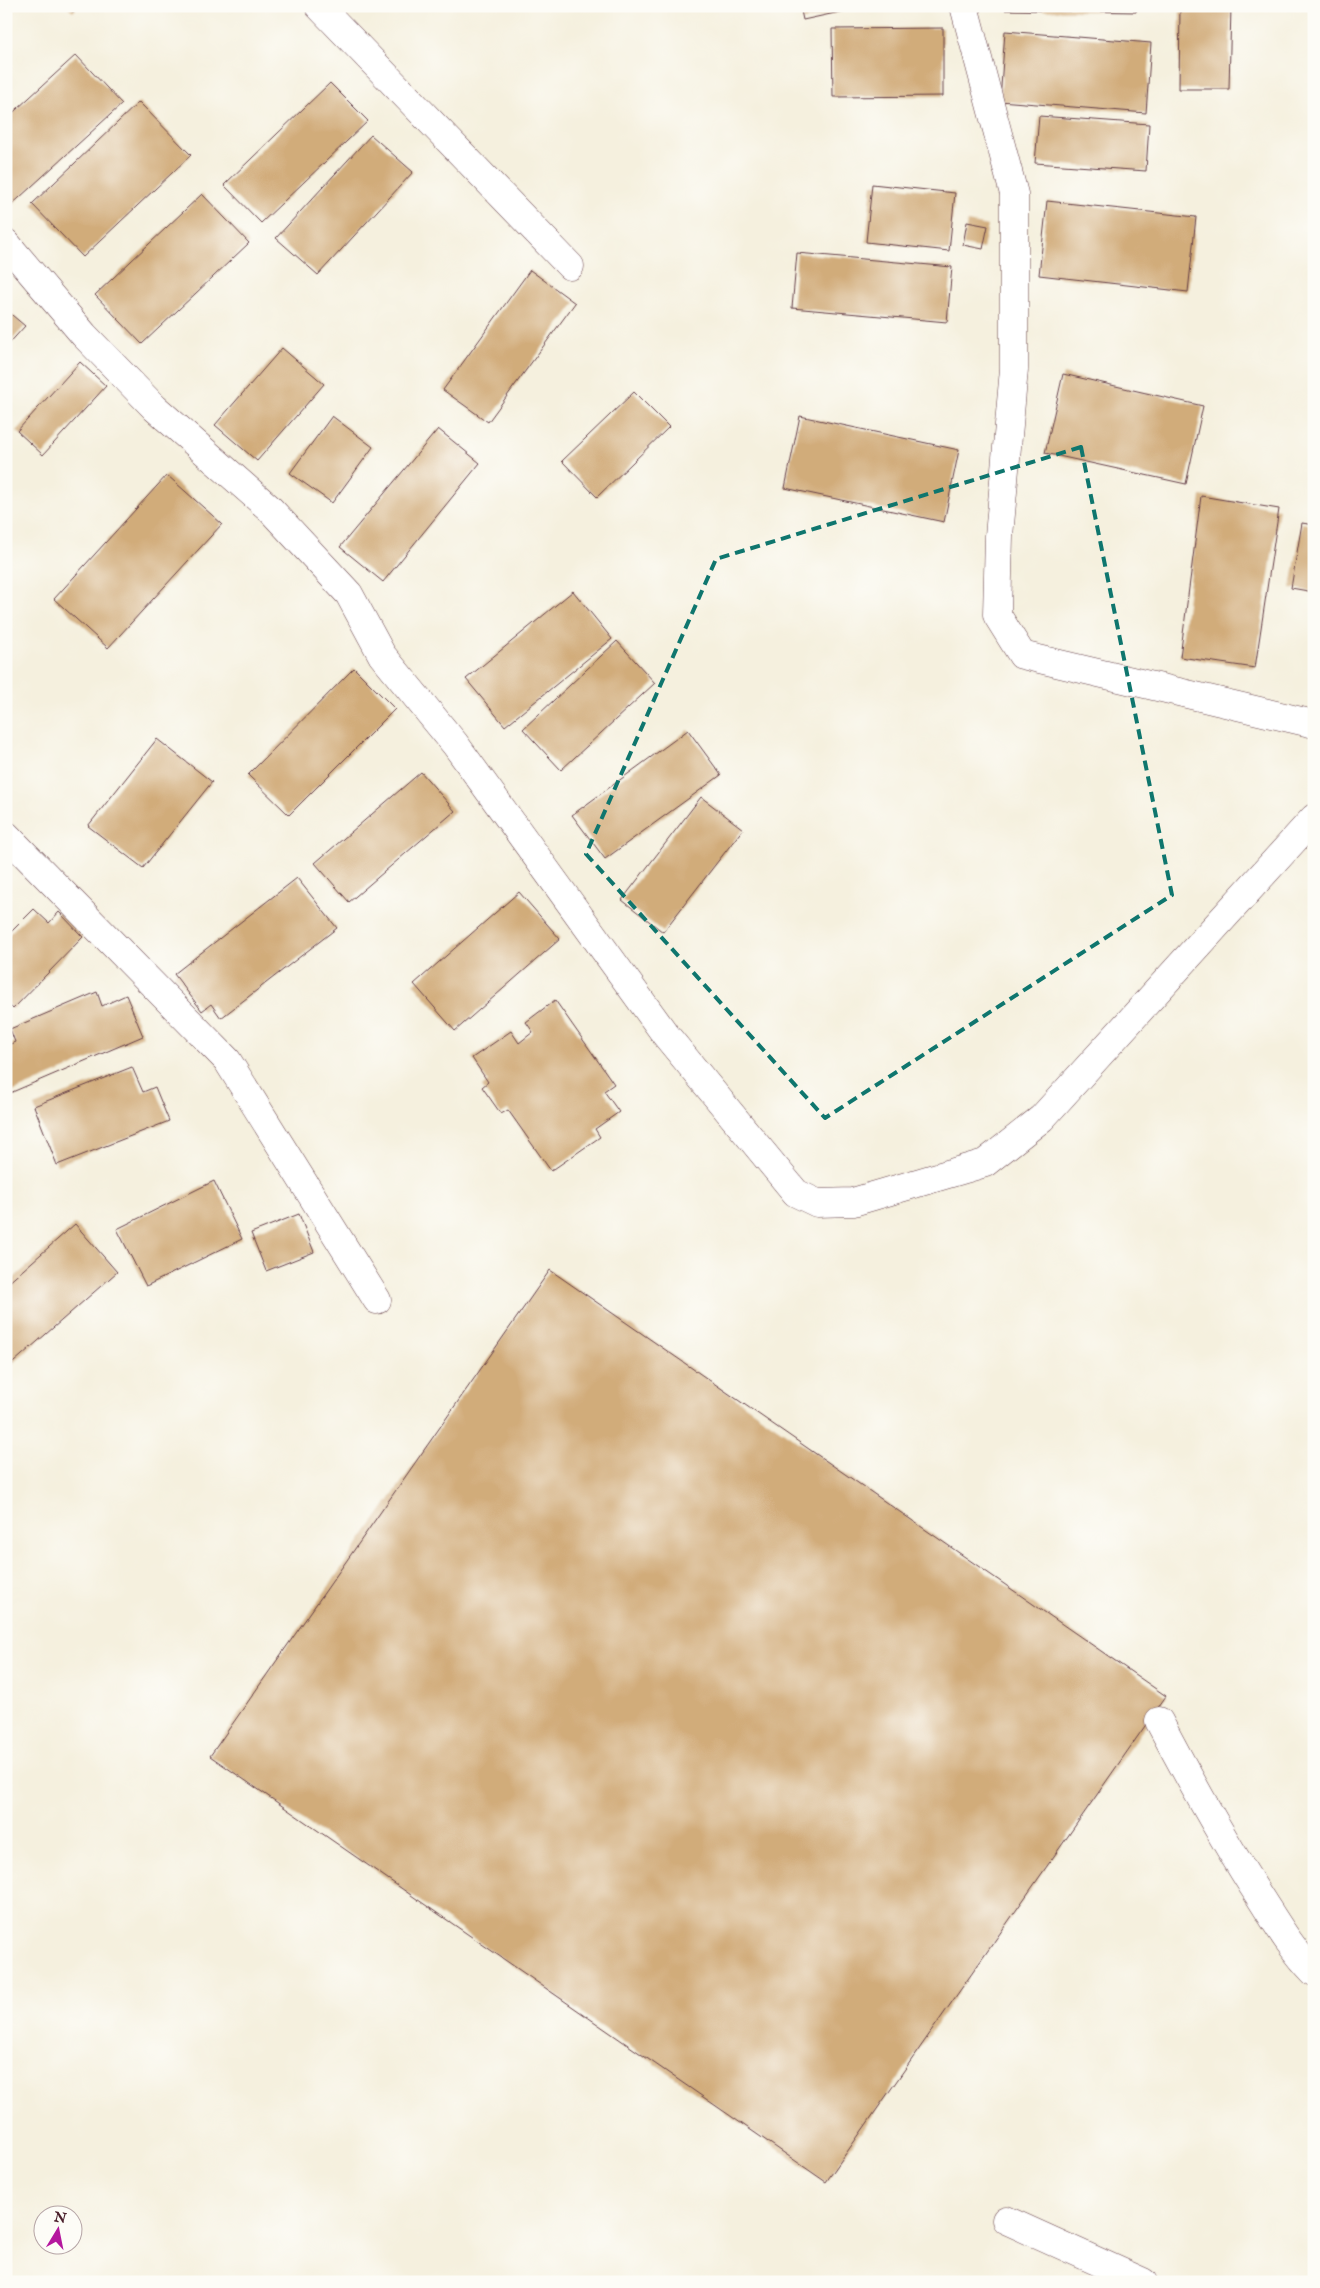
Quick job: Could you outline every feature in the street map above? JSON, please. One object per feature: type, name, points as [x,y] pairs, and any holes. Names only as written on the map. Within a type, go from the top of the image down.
[{"type":"street","points":[[319,6],[570,266]]},
{"type":"street","points":[[964,6],[1014,194],[1014,369],[1000,536],[997,615],[1022,655],[1314,724]]},
{"type":"street","points":[[6,243],[84,335],[148,402],[269,508],[349,594],[382,655],[455,744],[665,1034],[796,1193],[817,1203],[853,1202],[986,1163],[1042,1118],[1314,818]]},
{"type":"street","points":[[6,835],[227,1060],[377,1300]]},
{"type":"street","points":[[1159,1721],[1222,1838],[1271,1915],[1305,1964],[1314,1972]]},
{"type":"street","points":[[1006,2220],[1143,2282]]},
{"type":"highlighted area","points":[[1081,447],[1172,895],[825,1118],[586,854],[716,559]]},
{"type":"building","points":[[66,6],[78,6],[73,12]]},
{"type":"building","points":[[800,6],[863,6],[863,7],[803,20]]},
{"type":"building","points":[[1005,6],[1137,6],[1136,12],[1005,10]]},
{"type":"building","points":[[1180,6],[1231,6],[1229,89],[1179,89]]},
{"type":"building","points":[[943,28],[943,96],[833,97],[832,29]]},
{"type":"building","points":[[1005,31],[1151,43],[1146,113],[1000,101]]},
{"type":"building","points":[[76,55],[122,104],[8,208],[6,205],[6,119]]},
{"type":"building","points":[[330,83],[368,121],[261,223],[224,185]]},
{"type":"building","points":[[139,102],[191,155],[83,257],[32,204]]},
{"type":"building","points":[[1039,116],[1149,124],[1146,171],[1035,163]]},
{"type":"building","points":[[371,135],[413,172],[318,275],[276,238]]},
{"type":"building","points":[[872,184],[955,193],[949,251],[866,242]]},
{"type":"building","points":[[202,194],[249,243],[142,344],[95,295]]},
{"type":"building","points":[[1047,201],[1196,217],[1188,292],[1039,275]]},
{"type":"building","points":[[967,222],[988,226],[983,249],[963,245]]},
{"type":"building","points":[[797,253],[952,267],[947,322],[792,308]]},
{"type":"building","points":[[530,270],[575,303],[488,422],[443,390]]},
{"type":"building","points":[[6,310],[25,326],[6,347]]},
{"type":"building","points":[[282,348],[324,384],[257,461],[215,425]]},
{"type":"building","points":[[80,362],[106,386],[43,455],[17,431]]},
{"type":"building","points":[[1063,374],[1203,406],[1186,484],[1045,453]]},
{"type":"building","points":[[634,392],[669,427],[597,497],[562,461]]},
{"type":"building","points":[[332,416],[373,447],[332,503],[290,473]]},
{"type":"building","points":[[800,416],[959,450],[944,522],[785,488]]},
{"type":"building","points":[[438,429],[480,463],[383,582],[340,547]]},
{"type":"building","points":[[167,475],[222,524],[108,648],[54,599]]},
{"type":"building","points":[[1201,496],[1279,509],[1255,668],[1180,657]]},
{"type":"building","points":[[1302,523],[1314,525],[1314,592],[1291,588]]},
{"type":"building","points":[[573,591],[612,639],[505,726],[466,679]]},
{"type":"building","points":[[617,641],[655,683],[561,770],[523,729]]},
{"type":"building","points":[[354,668],[395,709],[289,815],[248,775]]},
{"type":"building","points":[[688,730],[721,775],[605,859],[572,815]]},
{"type":"building","points":[[157,739],[212,782],[143,868],[88,826]]},
{"type":"building","points":[[421,772],[455,811],[349,902],[315,863]]},
{"type":"building","points":[[701,797],[743,829],[663,932],[622,900]]},
{"type":"building","points":[[297,878],[337,928],[221,1018],[211,1004],[202,1011],[174,974]]},
{"type":"building","points":[[519,892],[560,939],[455,1031],[414,984]]},
{"type":"building","points":[[34,909],[49,923],[59,912],[83,937],[13,1009],[6,1002],[6,937]]},
{"type":"building","points":[[97,992],[102,1006],[126,995],[143,1036],[10,1093],[6,1085],[6,1046],[15,1042],[10,1029]]},
{"type":"building","points":[[555,1000],[614,1084],[604,1091],[619,1112],[595,1129],[600,1137],[551,1171],[508,1110],[501,1114],[482,1087],[488,1082],[472,1058],[511,1031],[519,1043],[533,1032],[526,1022]]},
{"type":"building","points":[[132,1067],[143,1092],[155,1087],[169,1121],[57,1165],[34,1106]]},
{"type":"building","points":[[214,1181],[242,1239],[146,1286],[117,1229]]},
{"type":"building","points":[[299,1214],[314,1252],[266,1271],[251,1233]]},
{"type":"building","points":[[75,1224],[117,1272],[6,1369],[6,1285]]},
{"type":"building","points":[[550,1270],[1166,1696],[826,2182],[210,1756]]}]
